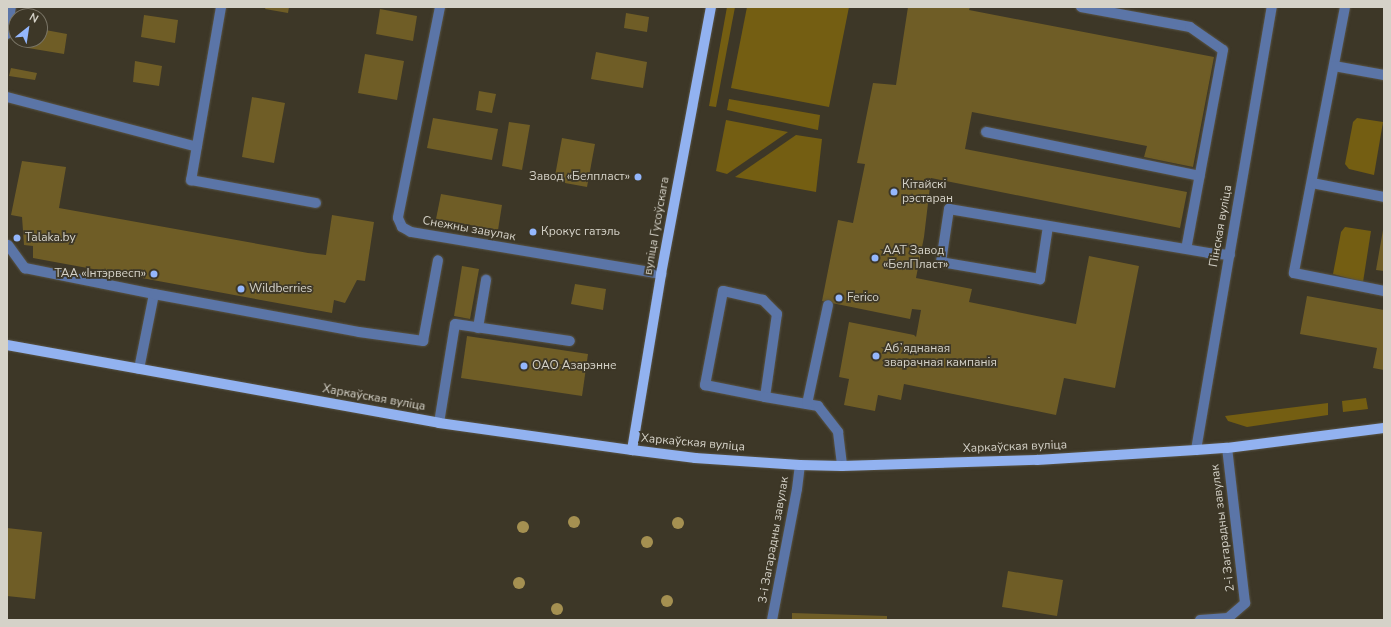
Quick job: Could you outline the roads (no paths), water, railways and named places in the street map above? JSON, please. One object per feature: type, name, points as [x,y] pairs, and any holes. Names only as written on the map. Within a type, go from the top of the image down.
[{"type":"main road","name":"вуліца Гусоўскага","points":[[632,450],[661,274],[711,7]]},
{"type":"main road","name":"Харкаўская вуліца","points":[[7,345],[439,423],[695,458],[800,465],[842,466],[1037,460],[1196,450],[1227,448],[1384,428]]},
{"type":"street","points":[[7,34],[12,7]]},
{"type":"street","points":[[221,7],[191,180],[316,203]]},
{"type":"street","name":"Снежны завулак","points":[[440,7],[398,218],[402,226],[411,232],[661,274]]},
{"type":"street","points":[[1081,7],[1190,26],[1223,50],[1186,249]]},
{"type":"street","name":"Пінская вуліца","points":[[1196,450],[1272,7]]},
{"type":"street","points":[[1345,7],[1294,273],[1384,291]]},
{"type":"street","points":[[1334,66],[1384,75]]},
{"type":"street","points":[[7,97],[197,147]]},
{"type":"street","points":[[986,132],[1200,176]]},
{"type":"street","points":[[1312,183],[1384,197]]},
{"type":"street","points":[[1048,226],[1040,279],[941,262],[949,209],[1230,255]]},
{"type":"street","points":[[8,244],[25,268],[154,294],[359,332],[423,341],[438,260]]},
{"type":"street","points":[[478,328],[486,280]]},
{"type":"street","points":[[764,397],[777,314],[763,300],[723,291],[705,385],[764,397],[818,406],[838,432],[842,466]]},
{"type":"street","points":[[139,369],[154,294]]},
{"type":"street","points":[[807,404],[828,305]]},
{"type":"street","points":[[439,423],[455,324],[570,342]]},
{"type":"street","name":"2-і Загарадны завулак","points":[[1200,620],[1228,618],[1245,603],[1227,448]]},
{"type":"street","name":"3-і Загарадны завулак","points":[[772,620],[797,489],[800,465]]},
{"type":"place","name":"Завод «Белпласт»","points":[[638,177]]},
{"type":"place","name":"Кітайскі рэстаран","points":[[894,192]]},
{"type":"place","name":"Крокус гатэль","points":[[533,232]]},
{"type":"place","name":"Talaka.by","points":[[17,238]]},
{"type":"place","name":"ААТ Завод «БелПласт»","points":[[875,258]]},
{"type":"place","name":"ТАА «Інтэрвесп»","points":[[154,274]]},
{"type":"place","name":"Wildberries","points":[[241,289]]},
{"type":"place","name":"Ferico","points":[[839,298]]},
{"type":"place","name":"Абʼяднаная зварачная кампанія","points":[[876,356]]},
{"type":"place","name":"ОАО Азарэнне","points":[[524,366]]}]
